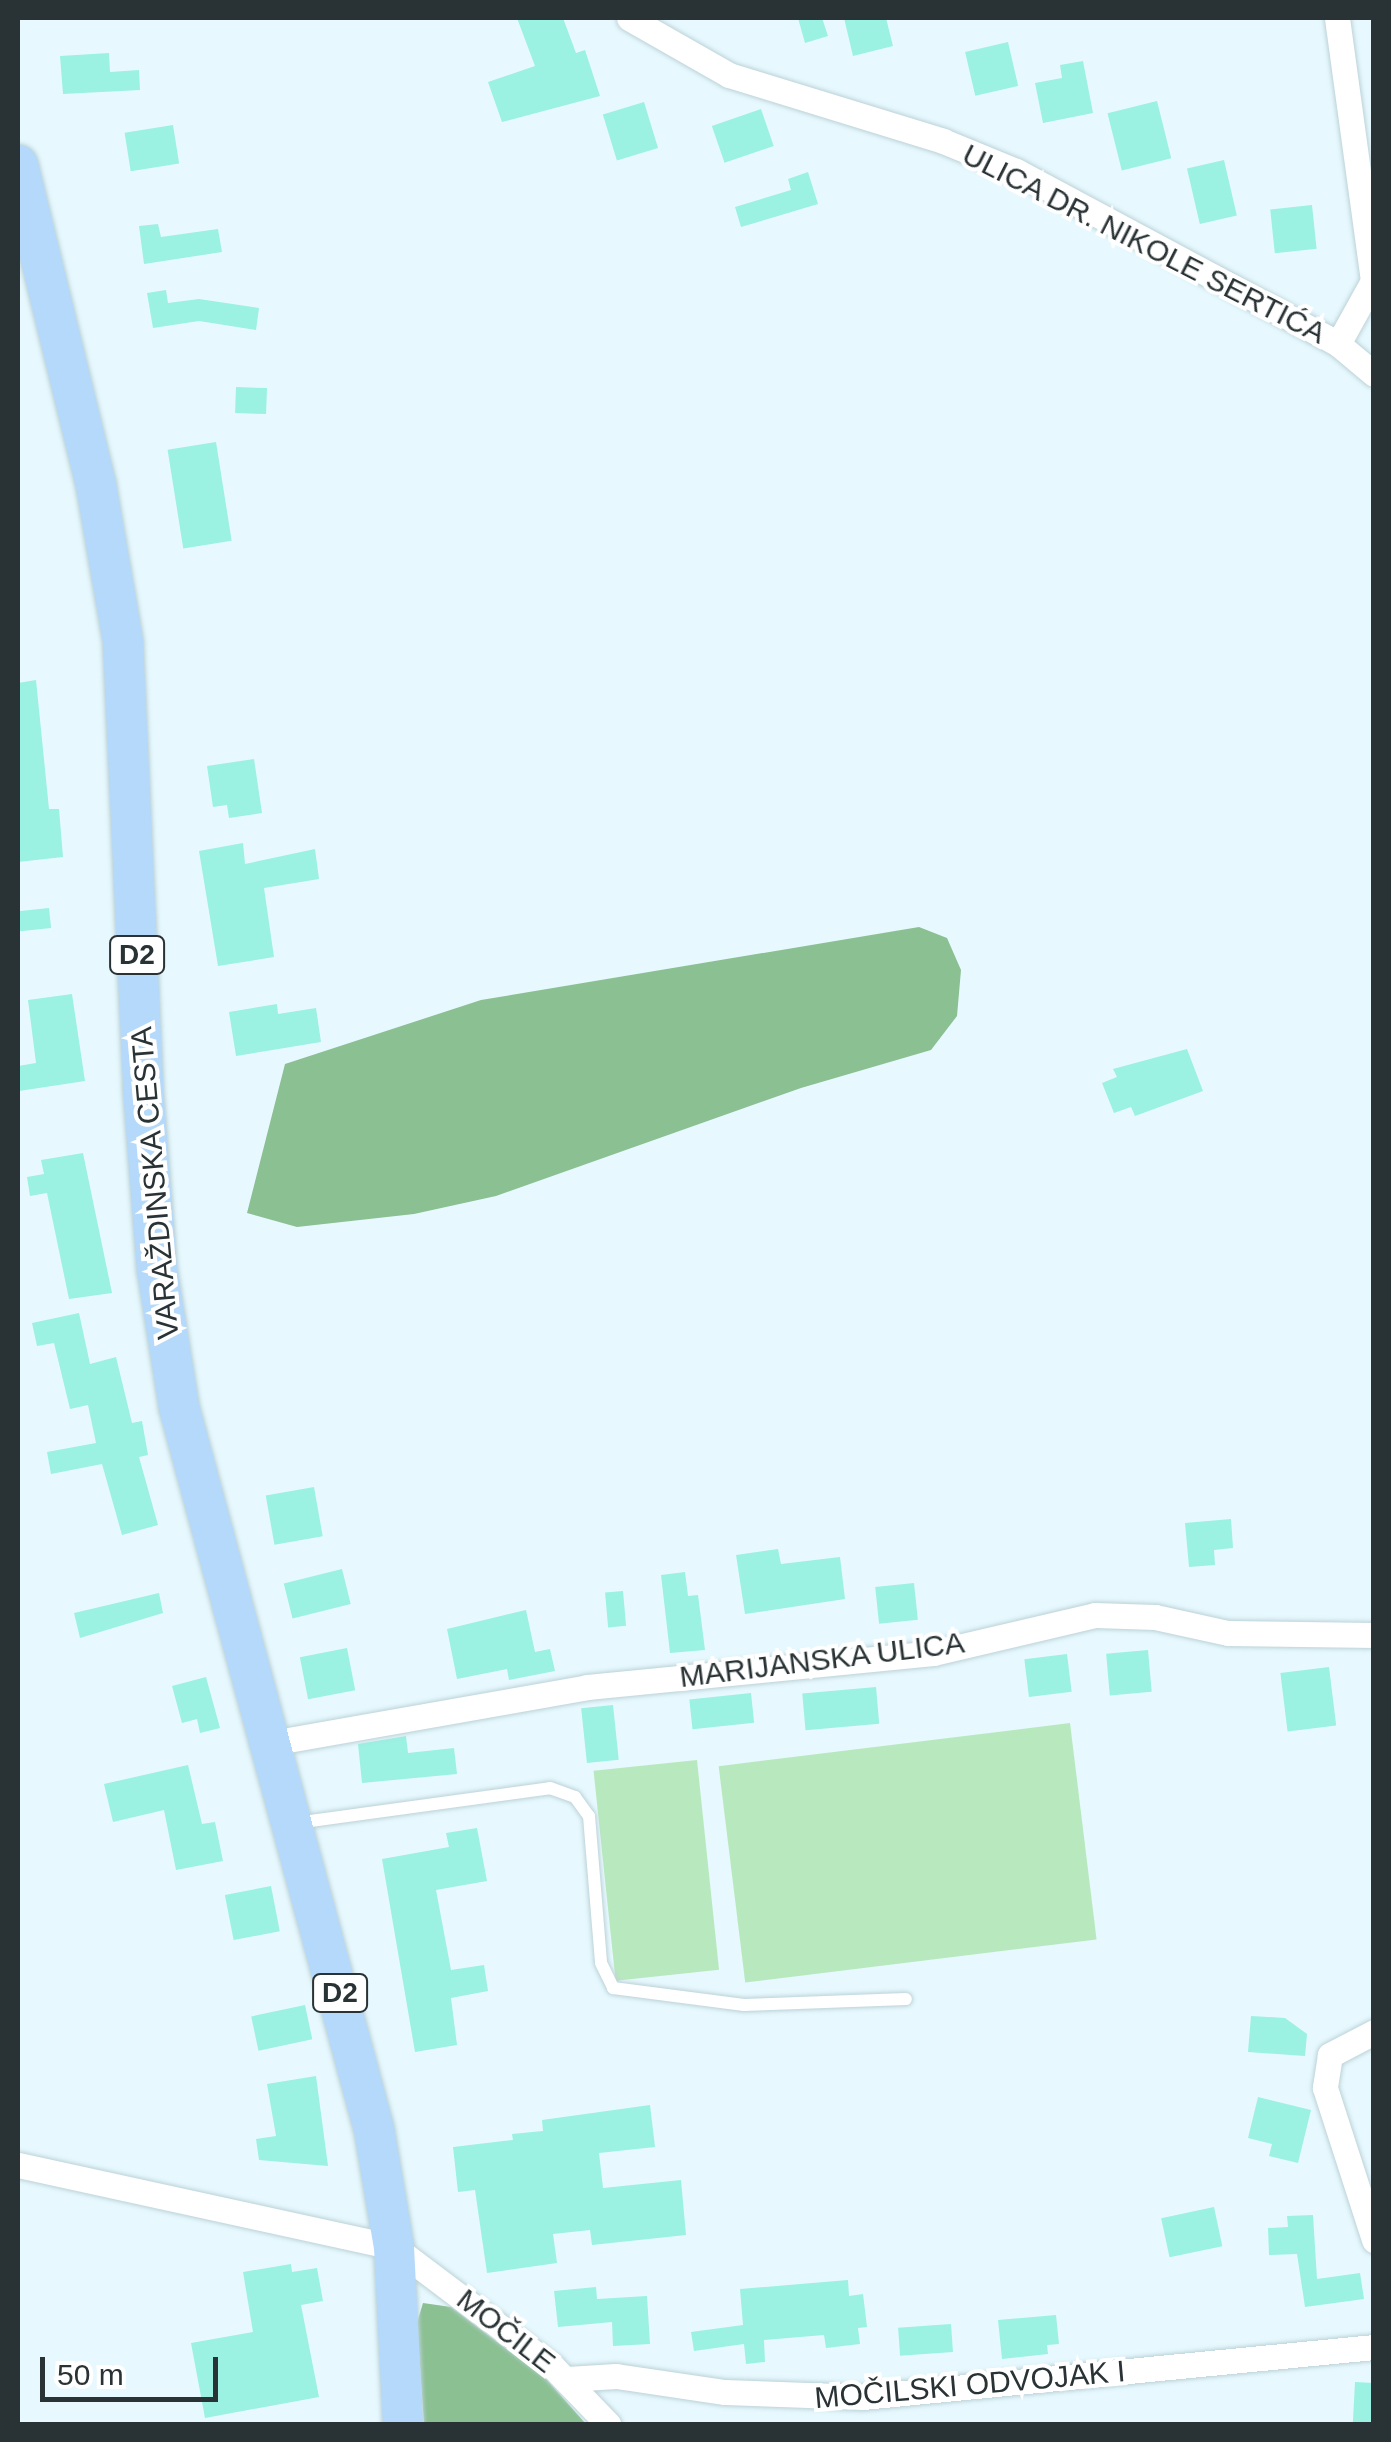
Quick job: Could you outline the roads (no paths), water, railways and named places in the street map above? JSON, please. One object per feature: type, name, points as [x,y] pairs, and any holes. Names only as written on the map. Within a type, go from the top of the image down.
[{"type":"main road","name":"VARAŽDINSKA CESTA","points":[[18,165],[96,486],[123,642],[143,1088],[163,1308],[199,1491],[294,1824],[374,2128],[394,2247],[403,2424]]},
{"type":"street","name":"ULICA DR. NIKOLE SERTIĆA","points":[[629,18],[729,75],[943,140],[1016,171],[1338,344],[1374,374]]},
{"type":"street","points":[[1337,18],[1373,280],[1338,344]]},
{"type":"street","name":"MARIJANSKA ULICA","points":[[271,1743],[588,1687],[932,1653],[1095,1615],[1154,1618],[1228,1632],[1374,1634]]},
{"type":"street","points":[[1374,2032],[1330,2056],[1324,2088],[1374,2240]]},
{"type":"street","points":[[18,2166],[394,2247]]},
{"type":"street","name":"MOČILE","points":[[394,2247],[567,2379],[608,2424]]},
{"type":"street","name":"MOČILSKI ODVOJAK I","points":[[567,2379],[616,2376],[745,2394],[862,2398],[1374,2346]]},
{"type":"lane","points":[[294,1824],[550,1788],[575,1797],[589,1816],[602,1964],[613,1988],[744,2005],[906,1999]]}]
